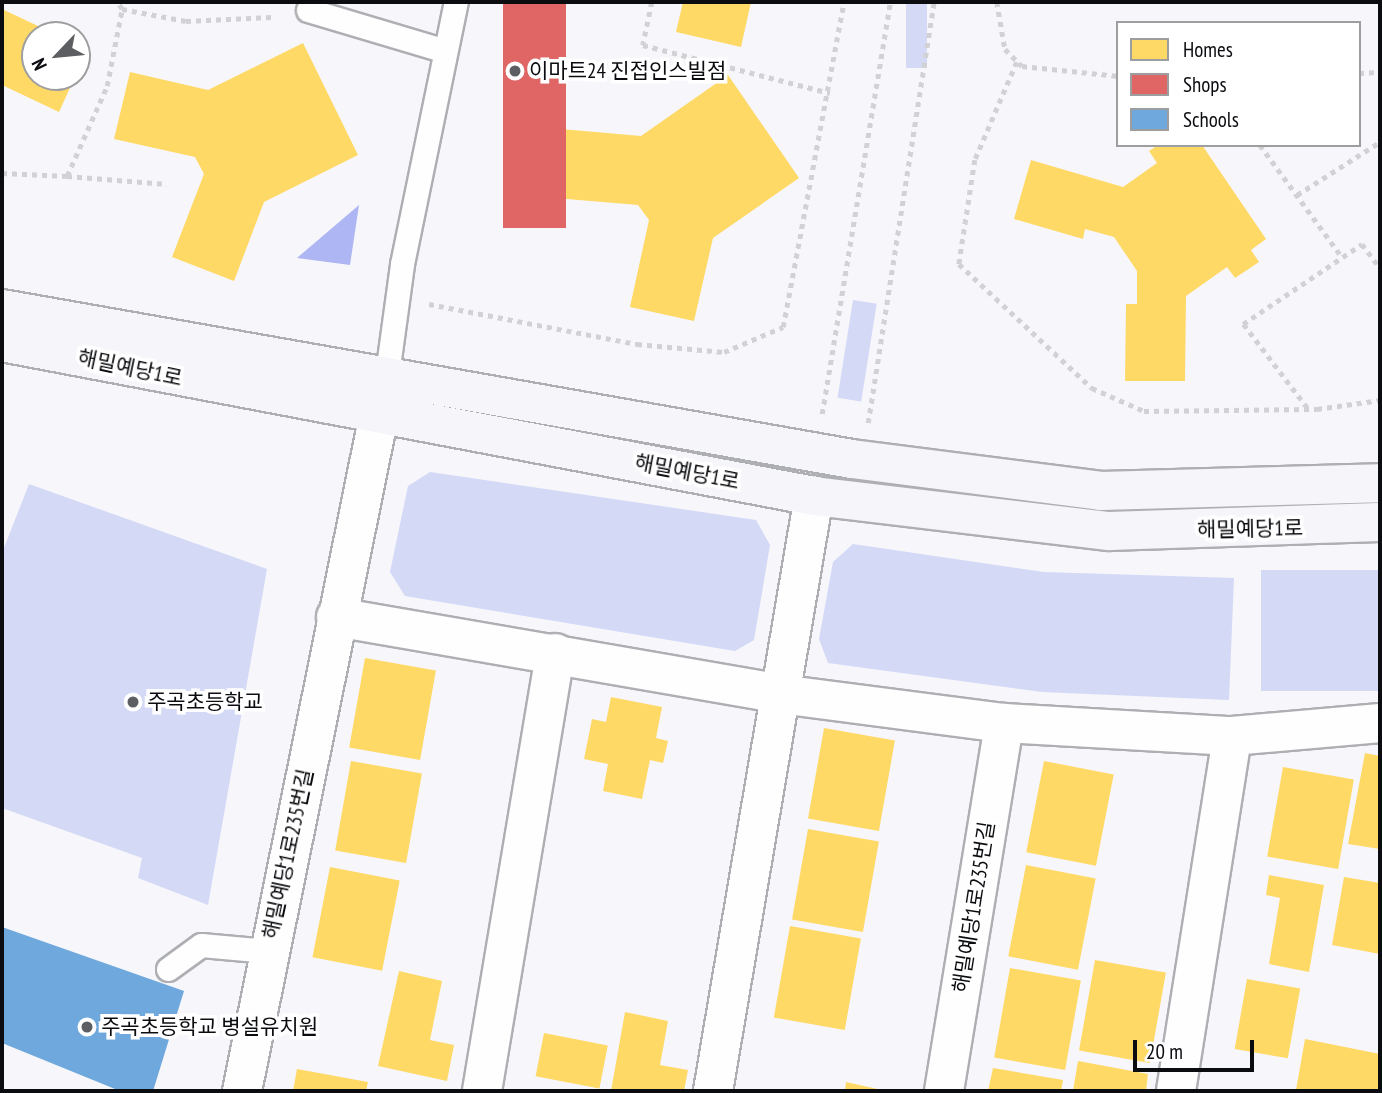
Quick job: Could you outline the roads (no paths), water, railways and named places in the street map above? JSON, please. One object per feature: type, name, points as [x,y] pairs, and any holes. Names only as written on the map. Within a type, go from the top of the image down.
[{"type":"street","name":"해밀예당1로","points":[[2,309],[387,374],[852,459],[1101,491],[1380,483]]},
{"type":"street","name":"해밀예당1로","points":[[2,342],[378,417],[814,496],[1109,531],[1380,522]]},
{"type":"street","name":"해밀예당1로235번길","points":[[242,1091],[268,951],[387,374]]},
{"type":"street","points":[[713,1091],[814,496]]},
{"type":"street","points":[[336,617],[780,694],[1004,723],[1232,736],[1380,723]]},
{"type":"street","points":[[482,1091],[555,653]]},
{"type":"street","name":"해밀예당1로235번길","points":[[944,1091],[1004,723]]},
{"type":"street","points":[[1176,1091],[1232,736]]},
{"type":"lane","points":[[387,374],[442,50],[456,2]]},
{"type":"lane","points":[[308,10],[442,50]]},
{"type":"lane","points":[[167,969],[201,945],[268,951]]},
{"type":"water","points":[[359,205],[350,265],[297,258]]},
{"type":"place","name":"이마트24 진접인스빌점","points":[[515,71]]},
{"type":"place","name":"주곡초등학교","points":[[133,702]]},
{"type":"place","name":"주곡초등학교 병설유치원","points":[[87,1027]]}]
